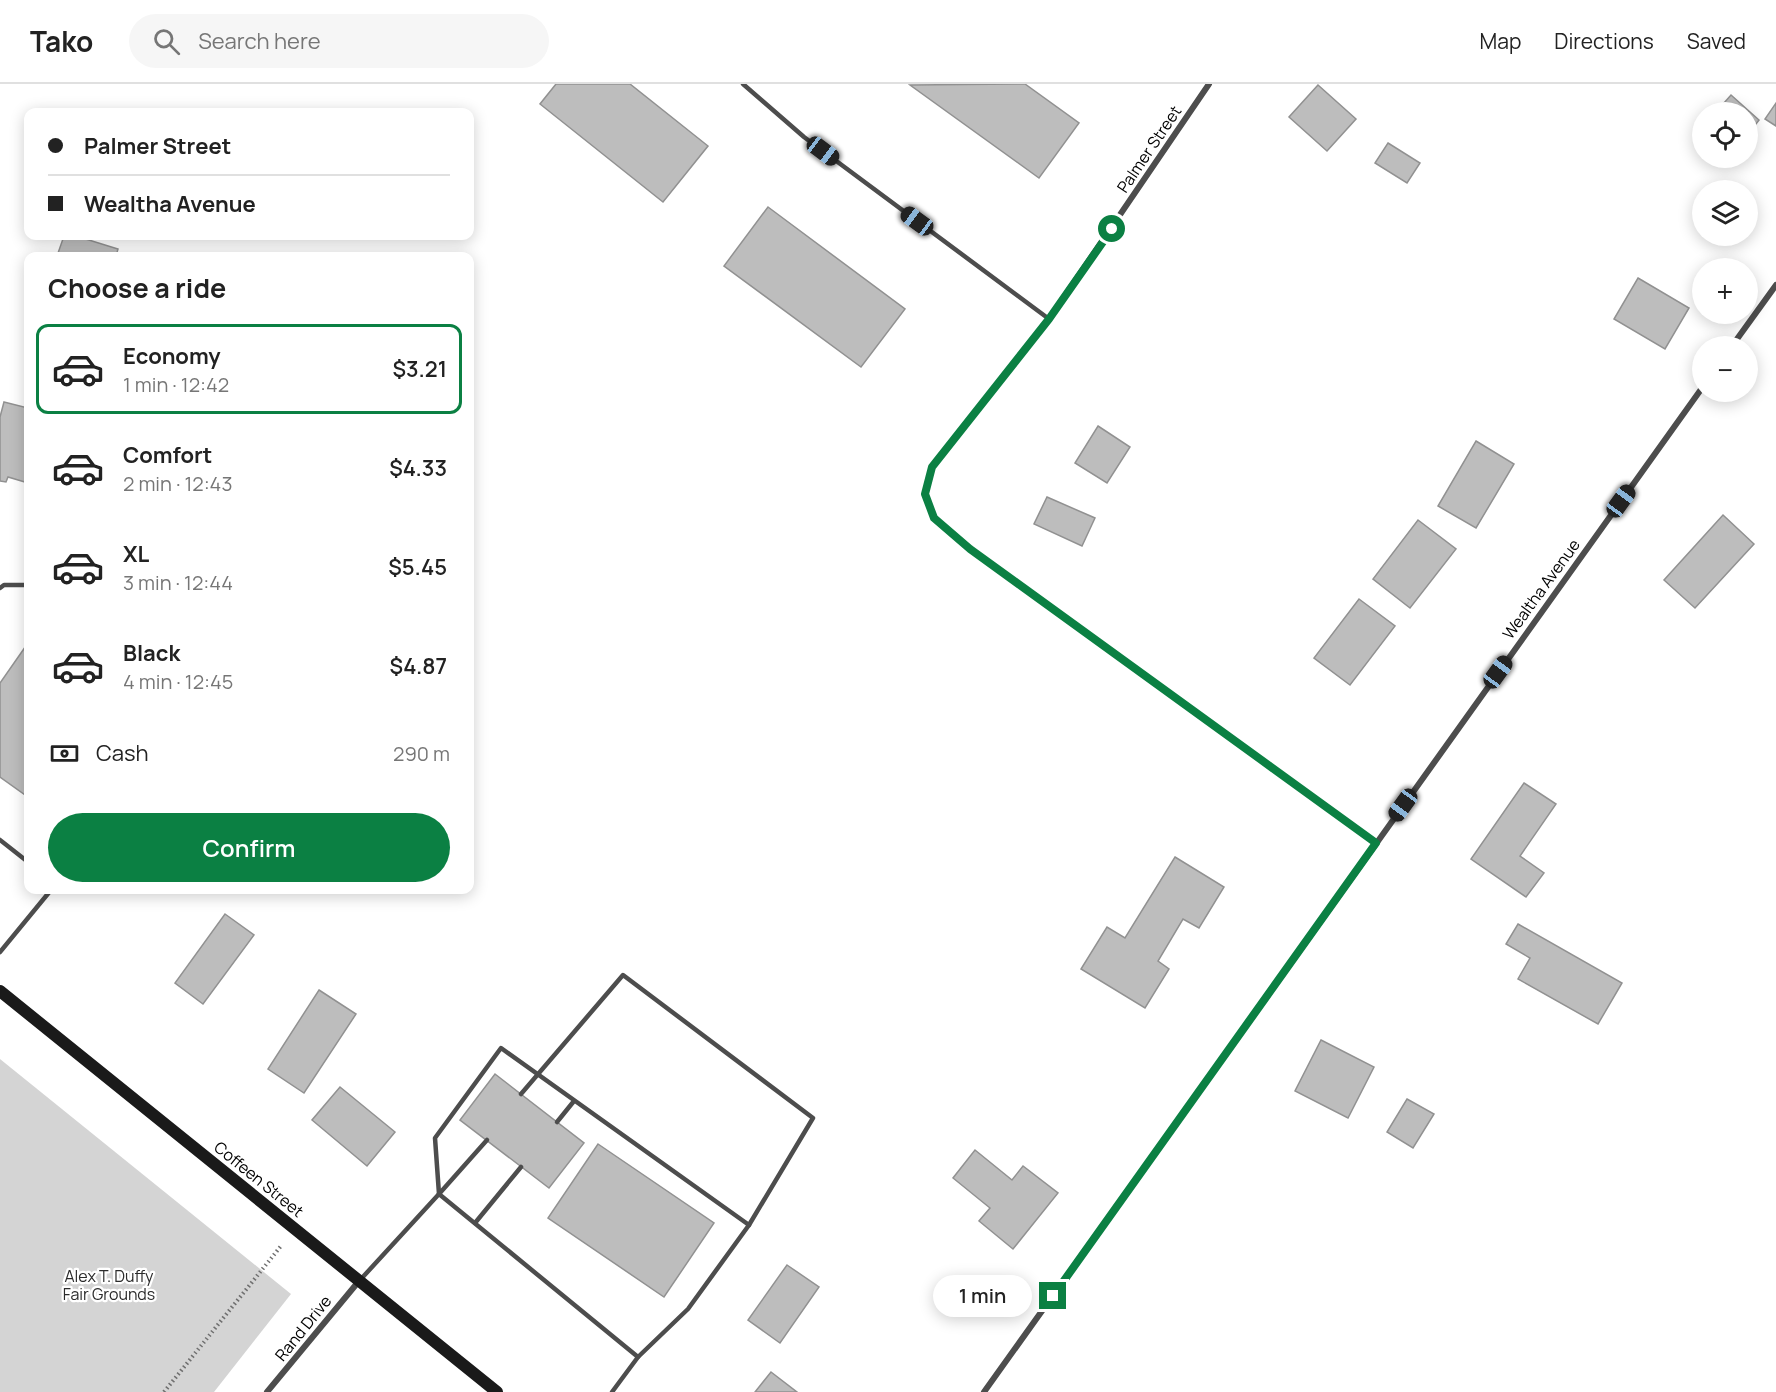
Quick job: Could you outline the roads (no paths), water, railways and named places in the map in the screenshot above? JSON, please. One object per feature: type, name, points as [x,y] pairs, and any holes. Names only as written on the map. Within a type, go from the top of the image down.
[{"type":"main road","name":"Coffeen Street","points":[[0,991],[497,1392]]},
{"type":"street","name":"Palmer Street","points":[[1209,84],[1049,319],[932,467],[925,494],[934,518],[970,549],[1376,843]]},
{"type":"street","points":[[1739,336],[1776,285]]},
{"type":"street","name":"Wealtha Avenue","points":[[984,1392],[1692,402]]},
{"type":"street","name":"Rand Drive","points":[[267,1392],[359,1281]]},
{"type":"lane","points":[[743,84],[804,137],[1049,319]]},
{"type":"lane","points":[[2,586],[24,585]]},
{"type":"lane","points":[[0,840],[24,859]]},
{"type":"lane","points":[[0,952],[48,894]]},
{"type":"lane","points":[[521,1094],[623,975],[813,1118],[749,1225],[688,1309],[638,1357],[612,1392]]},
{"type":"lane","points":[[638,1357],[439,1194],[435,1138],[501,1048],[749,1225]]},
{"type":"lane","points":[[557,1122],[574,1101]]},
{"type":"lane","points":[[359,1281],[487,1140]]},
{"type":"lane","points":[[475,1223],[521,1167]]},
{"type":"park label","name":"Alex T. Duffy Fair Grounds","points":[[109,1285]]}]
